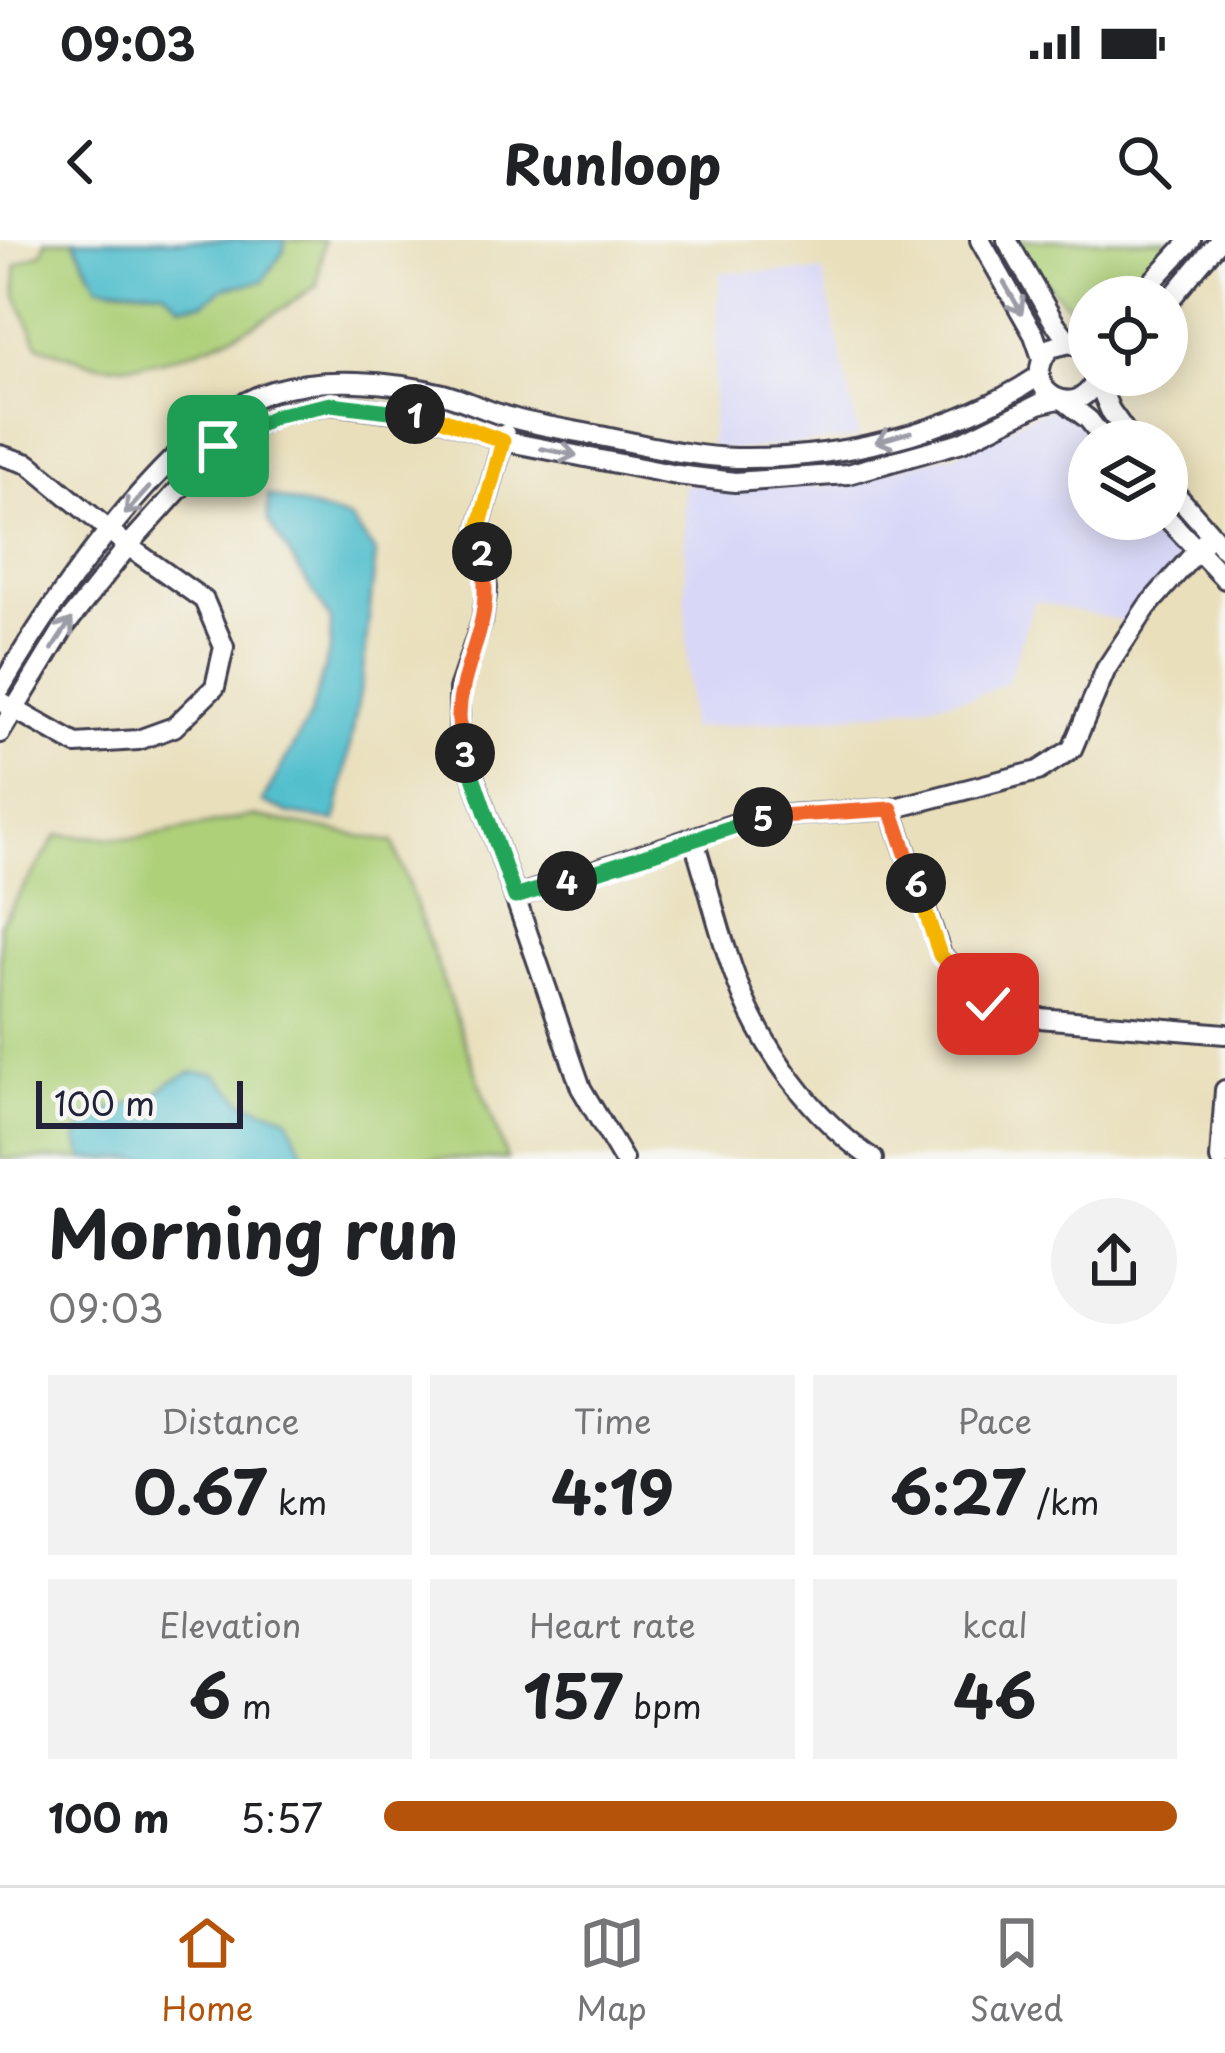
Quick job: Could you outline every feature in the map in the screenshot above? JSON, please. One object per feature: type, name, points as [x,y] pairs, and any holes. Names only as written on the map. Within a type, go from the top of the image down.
[{"type":"street","points":[[980,240],[1034,335],[1046,391],[1089,420]]},
{"type":"street","points":[[1007,240],[1068,325]]},
{"type":"street","points":[[1158,276],[1191,240]]},
{"type":"street","points":[[1188,278],[1220,240]]},
{"type":"street","points":[[0,689],[46,613],[110,531],[204,428],[269,392],[330,380],[443,394],[510,418],[736,458],[844,451],[948,422],[1041,367],[1058,344],[1068,344]]},
{"type":"street","points":[[330,380],[331,404]]},
{"type":"street","points":[[0,733],[7,706],[128,546],[218,446],[278,415],[331,404],[437,417],[503,441],[735,482],[848,475],[957,444],[1039,404],[1080,396]]},
{"type":"street","points":[[510,418],[479,528],[487,588],[482,622],[459,688],[459,735],[581,1088],[622,1159]]},
{"type":"street","points":[[948,422],[957,444]]},
{"type":"street","points":[[820,476],[826,451]]},
{"type":"street","points":[[696,477],[700,454]]},
{"type":"street","points":[[0,455],[29,464],[128,546],[203,600],[224,647],[214,687],[174,727],[138,740],[76,744],[7,706]]},
{"type":"street","points":[[1188,509],[1225,550]]},
{"type":"street","points":[[515,897],[756,817],[891,809],[1038,771],[1072,749],[1106,669],[1147,608],[1210,536]]},
{"type":"street","points":[[1186,540],[1225,579]]},
{"type":"street","points":[[891,809],[940,955],[988,1004],[1028,1017],[1225,1034]]},
{"type":"street","points":[[694,841],[748,1008],[782,1066],[843,1138],[873,1159]]},
{"type":"street","points":[[1220,1159],[1225,1090]]},
{"type":"shaded area","points":[[720,272],[823,272],[859,438],[736,450],[710,447]]},
{"type":"shaded area","points":[[1058,407],[1076,420],[1068,420],[1068,540],[1175,540],[1186,552],[1128,623],[1034,601],[1008,682],[975,696],[879,712],[689,729],[683,484],[824,486],[954,454]]},
{"type":"green space","points":[[46,240],[74,240],[91,275],[113,288],[163,290],[180,305],[204,303],[224,288],[263,281],[284,250],[285,240],[324,240],[317,285],[294,301],[210,345],[120,365],[92,363],[38,345],[16,295],[16,265],[43,252]]},
{"type":"green space","points":[[1018,240],[1181,240],[1146,276],[1068,276],[1068,306],[1033,269]]},
{"type":"green space","points":[[252,816],[393,842],[507,1159],[0,1159],[0,924],[58,835],[133,839]]},
{"type":"water","points":[[74,240],[285,240],[284,250],[263,281],[224,288],[204,303],[180,305],[163,290],[98,286]]},
{"type":"water","points":[[268,495],[350,519],[376,553],[362,681],[336,821],[290,814],[262,802],[310,716],[330,648],[331,620],[268,521]]},
{"type":"water","points":[[192,1072],[216,1074],[244,1102],[288,1117],[306,1159],[84,1159],[77,1139],[87,1116],[151,1098]]},
{"type":"route","points":[[218,446],[278,415],[331,404],[437,417],[503,441],[479,528],[487,588],[482,622],[459,688],[459,735],[515,897],[756,817],[891,809],[940,955],[988,1004]]}]
